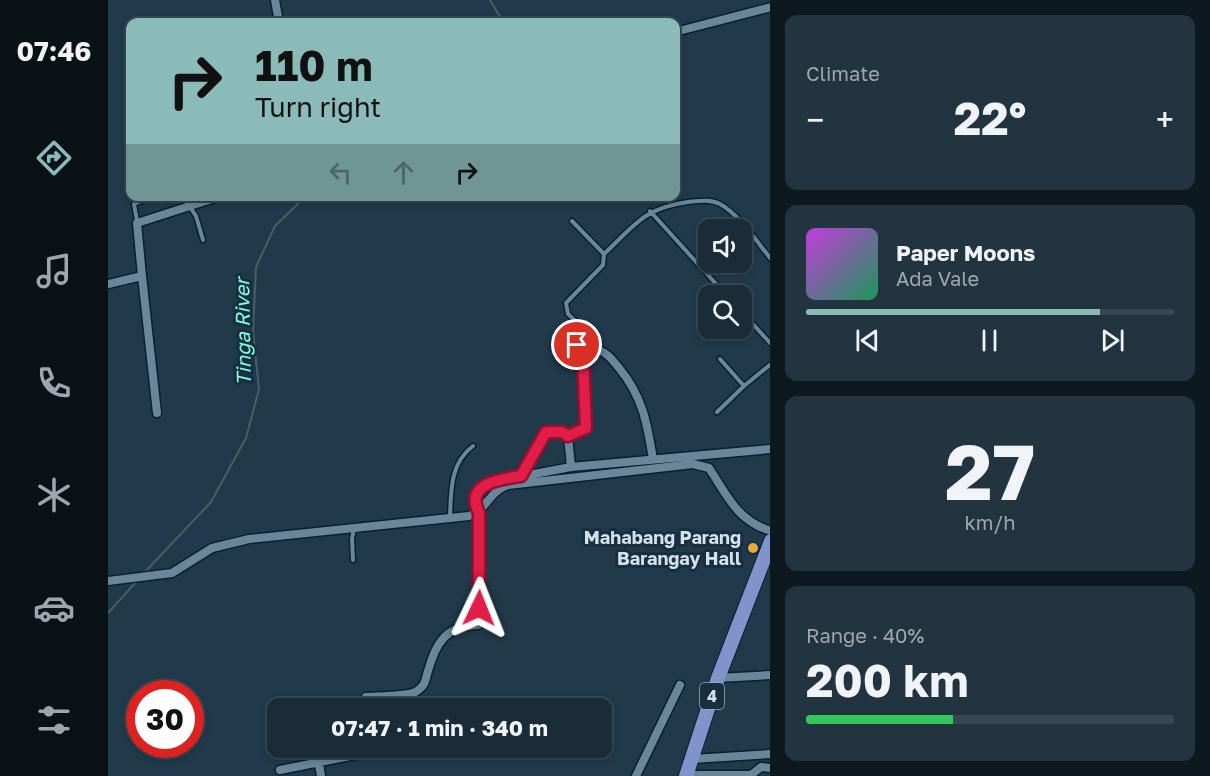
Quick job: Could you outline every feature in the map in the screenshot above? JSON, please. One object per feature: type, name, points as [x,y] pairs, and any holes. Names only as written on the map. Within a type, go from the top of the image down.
[{"type":"highway","name":"4","points":[[686,775],[718,678],[769,546]]},
{"type":"street","points":[[275,0],[278,18]]},
{"type":"street","points":[[680,31],[770,7]]},
{"type":"street","points":[[157,413],[138,223],[205,201]]},
{"type":"street","points":[[108,284],[142,276]]},
{"type":"street","points":[[568,436],[582,431],[587,424],[583,357],[593,349],[603,351],[635,387],[646,421],[653,459]]},
{"type":"street","points":[[521,476],[546,432],[562,432],[568,436]]},
{"type":"street","points":[[568,436],[571,467]]},
{"type":"street","points":[[366,698],[415,693],[426,683],[436,648],[448,631],[462,625],[478,625],[479,513],[475,505],[476,495],[486,483],[571,467],[770,449]]},
{"type":"street","points":[[108,581],[164,575],[180,569],[220,545],[249,539],[354,529],[479,513],[494,491],[508,485],[693,464],[709,468],[734,509],[744,518],[770,531]]},
{"type":"street","points":[[718,678],[770,675]]},
{"type":"street","points":[[636,776],[680,685]]},
{"type":"street","points":[[692,759],[770,754]]},
{"type":"street","points":[[280,770],[344,758]]},
{"type":"street","points":[[319,764],[321,776]]},
{"type":"street","points":[[686,775],[751,775],[762,767],[770,768]]},
{"type":"lane","points":[[593,337],[568,315],[566,303],[603,266],[604,254],[651,211],[664,205],[705,200],[719,203],[732,213],[770,258]]},
{"type":"lane","points":[[138,223],[134,204],[141,201]]},
{"type":"lane","points":[[189,206],[194,212],[203,240]]},
{"type":"lane","points":[[651,211],[717,285]]},
{"type":"lane","points":[[572,221],[604,254]]},
{"type":"lane","points":[[752,323],[770,343]]},
{"type":"lane","points":[[567,338],[586,353]]},
{"type":"lane","points":[[720,359],[744,386]]},
{"type":"lane","points":[[717,412],[770,365]]},
{"type":"lane","points":[[450,517],[451,489],[457,465],[465,452],[473,446]]},
{"type":"lane","points":[[353,560],[354,529]]},
{"type":"waterway","name":"Tinga River","points":[[490,0],[501,18]]},
{"type":"waterway","name":"Tinga River","points":[[144,573],[211,502],[246,438],[259,389],[253,331],[256,267],[275,226],[301,201]]},
{"type":"waterway","name":"Tinga River","points":[[108,613],[138,580]]},
{"type":"place","name":"Mahabang Parang Barangay Hall","points":[[753,548]]},
{"type":"route","points":[[479,608],[479,513],[474,500],[486,483],[521,476],[546,432],[562,432],[568,436],[586,428],[583,357],[586,353],[577,345]]}]
